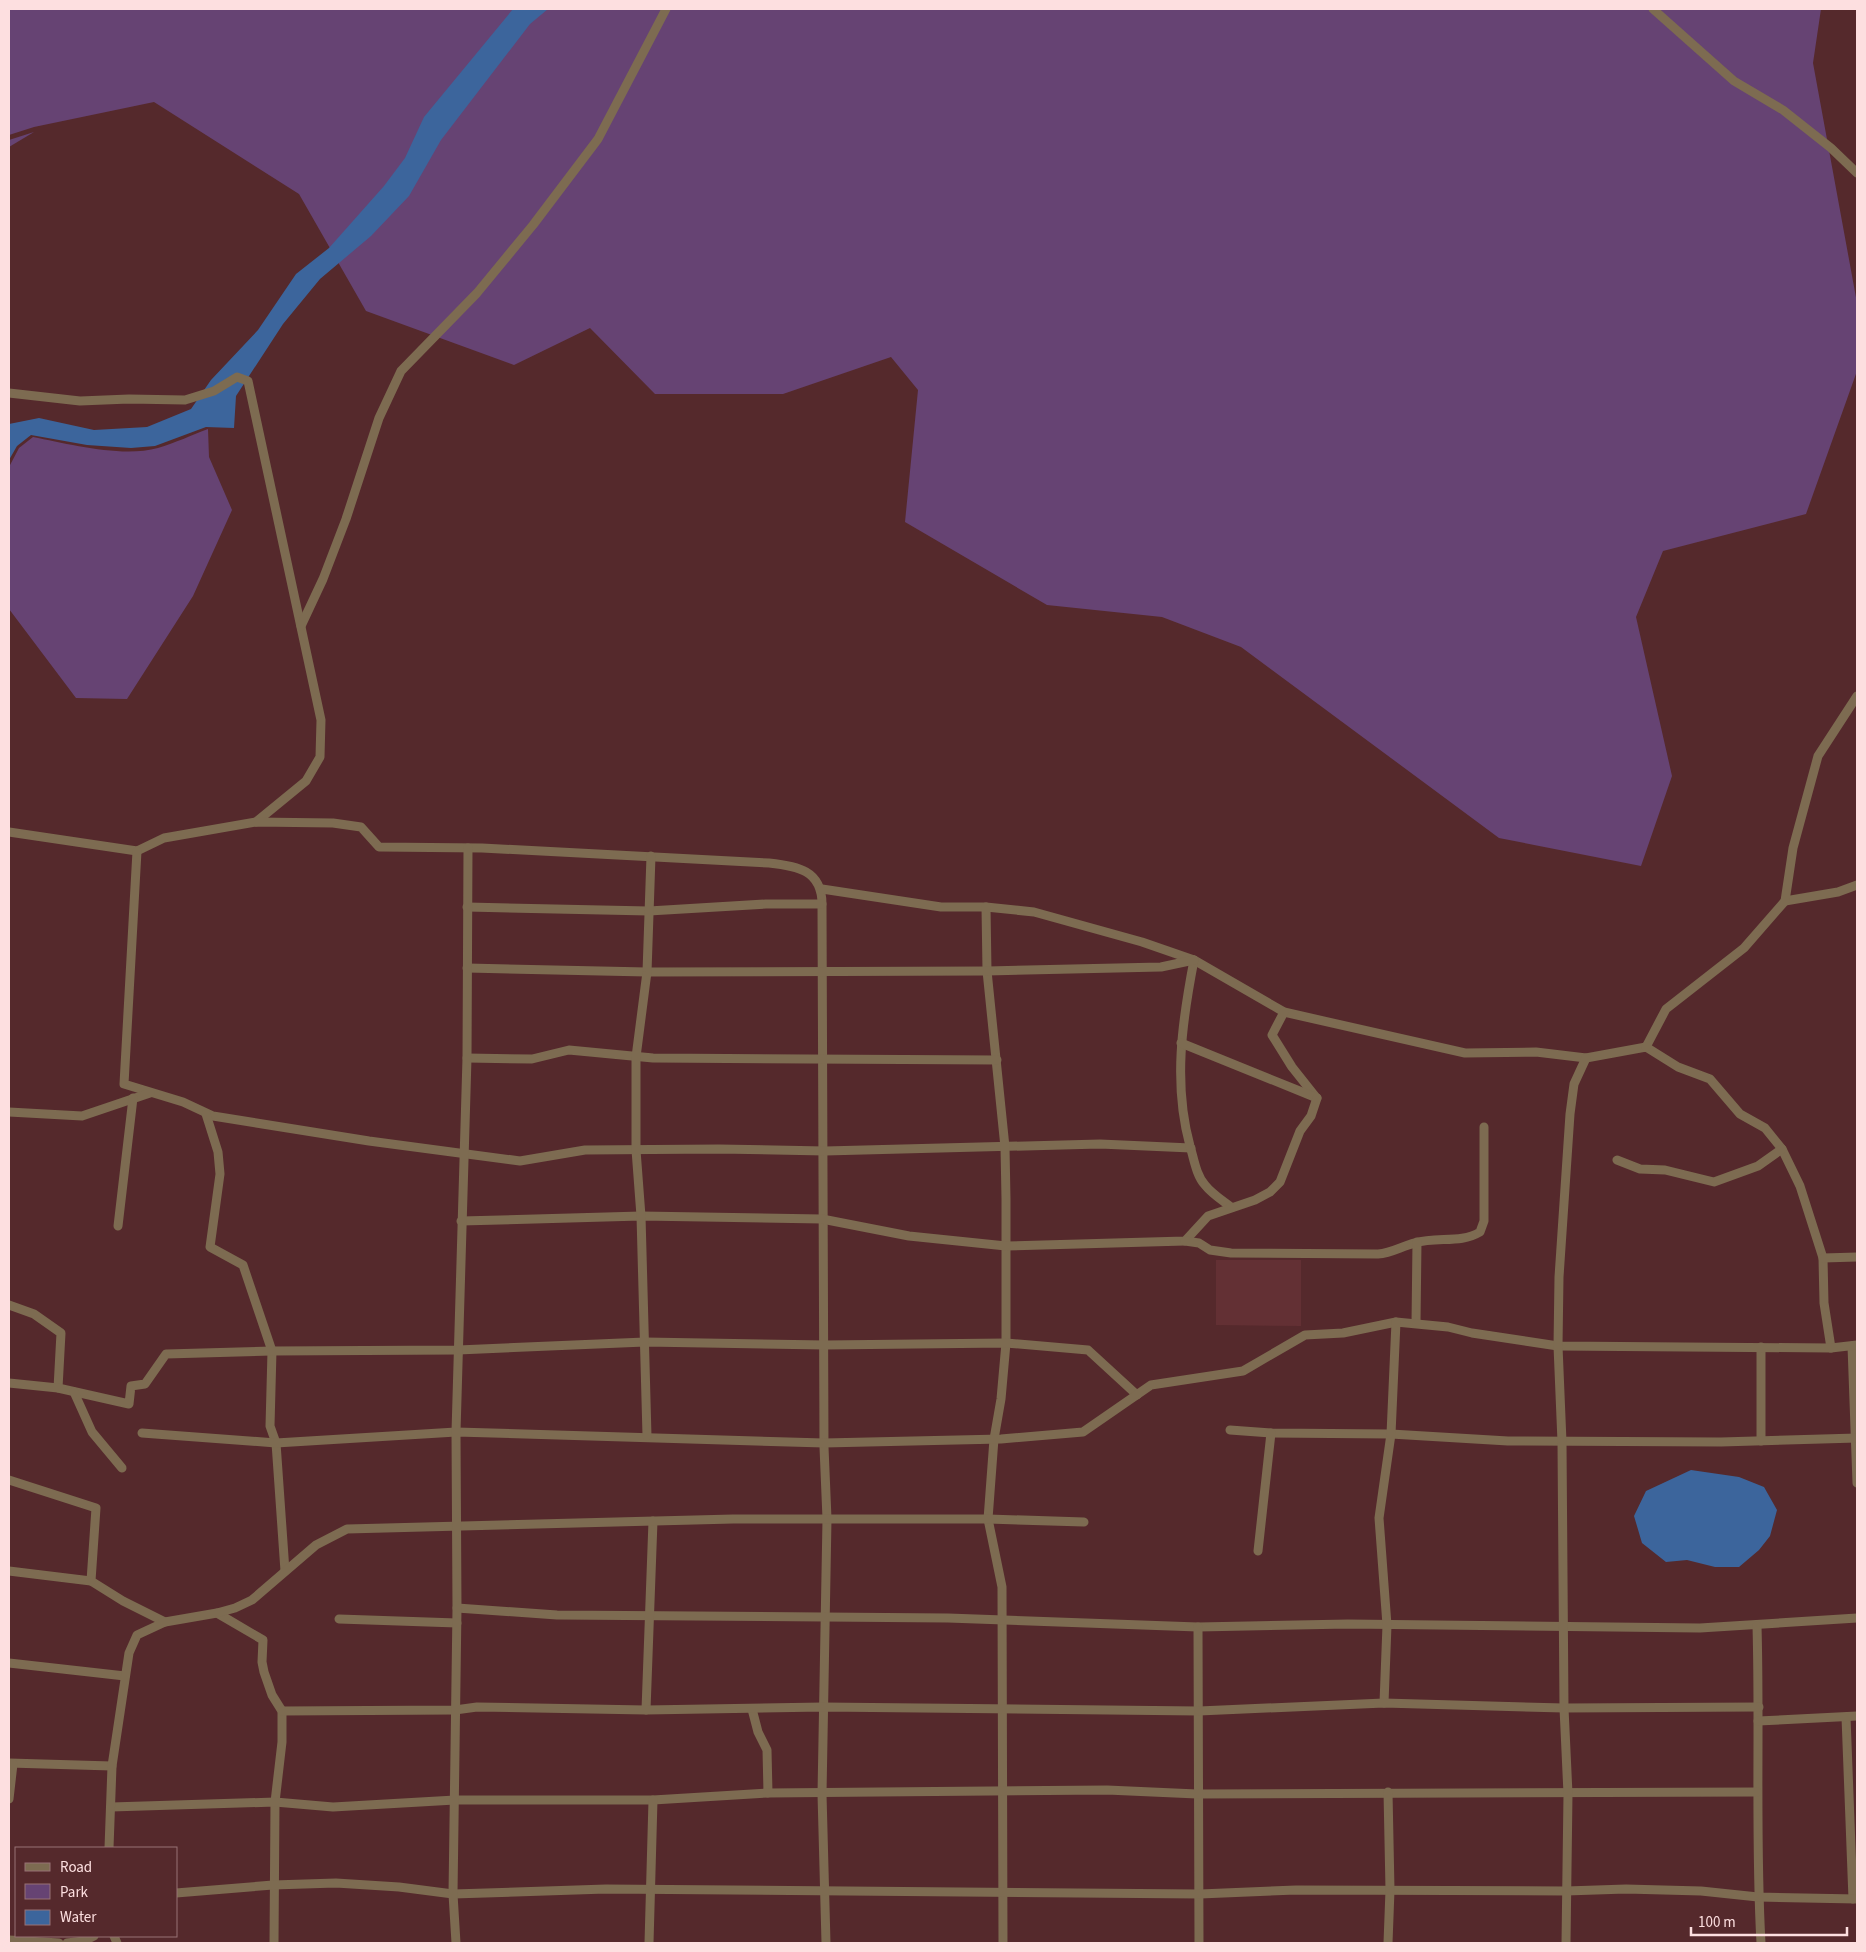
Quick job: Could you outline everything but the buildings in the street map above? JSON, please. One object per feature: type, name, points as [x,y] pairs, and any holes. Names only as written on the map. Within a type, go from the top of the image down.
[{"type":"street","points":[[301,626],[323,579],[346,519],[378,418],[401,370],[477,293],[533,225],[598,139],[666,9]]},
{"type":"street","points":[[1652,9],[1734,81],[1783,110],[1831,148],[1857,174]]},
{"type":"street","points":[[9,394],[80,401],[129,399],[185,400],[214,391],[236,377],[248,381],[322,720],[320,757],[306,781],[256,822]]},
{"type":"street","points":[[1646,1046],[1666,1010],[1744,948],[1786,901],[1793,848],[1818,756],[1857,696]]},
{"type":"street","points":[[9,832],[137,851],[164,838],[256,822],[333,823],[361,827],[379,847],[468,848],[651,856],[790,866],[806,871],[822,889],[941,907],[986,907],[1034,912],[1142,942],[1194,960],[1284,1012],[1465,1053],[1536,1052],[1586,1058],[1646,1046],[1678,1067],[1710,1079],[1740,1114],[1765,1128],[1782,1149],[1800,1186],[1823,1258],[1824,1303],[1831,1348]]},
{"type":"street","points":[[456,1943],[453,1894],[457,1623],[456,1432],[467,1058],[468,848]]},
{"type":"street","points":[[137,851],[124,1084],[183,1102],[206,1114],[296,1130],[464,1155],[520,1161],[585,1150],[825,1152],[1100,1144],[1191,1148]]},
{"type":"street","points":[[647,1436],[641,1216],[636,1150],[636,1056],[647,972],[651,856]]},
{"type":"street","points":[[1786,901],[1838,892],[1857,885]]},
{"type":"street","points":[[822,889],[825,1152],[822,1219],[825,1345],[824,1443],[827,1519],[822,1794],[826,1943]]},
{"type":"street","points":[[467,908],[649,911],[766,904],[822,904]]},
{"type":"street","points":[[986,907],[987,971],[1004,1147],[1006,1246],[1006,1342],[1001,1399],[994,1439],[988,1519],[1002,1587],[1003,1711],[1001,1792],[1003,1943]]},
{"type":"street","points":[[467,968],[647,972],[987,971],[1161,967],[1194,960]]},
{"type":"street","points":[[1194,960],[1182,1019],[1180,1075],[1186,1131],[1203,1184],[1231,1207]]},
{"type":"street","points":[[1284,1012],[1272,1035],[1292,1067],[1317,1098]]},
{"type":"street","points":[[1181,1043],[1317,1098]]},
{"type":"street","points":[[467,1058],[532,1059],[569,1050],[636,1056],[997,1060]]},
{"type":"street","points":[[1566,1943],[1568,1794],[1564,1708],[1562,1442],[1558,1346],[1560,1259],[1570,1114],[1574,1084],[1586,1058]]},
{"type":"street","points":[[9,1112],[82,1116],[150,1092]]},
{"type":"street","points":[[118,1226],[133,1098]]},
{"type":"street","points":[[1185,1241],[1208,1216],[1255,1200],[1270,1192],[1280,1182],[1300,1131],[1311,1116],[1317,1098]]},
{"type":"street","points":[[206,1114],[218,1152],[220,1174],[210,1247],[243,1265],[272,1350],[270,1426],[276,1443],[285,1571]]},
{"type":"street","points":[[461,1221],[641,1216],[822,1219],[909,1236],[1006,1246],[1185,1241],[1199,1243],[1210,1250],[1232,1253],[1378,1254],[1394,1251],[1417,1242],[1467,1238],[1480,1232],[1484,1221],[1484,1127]]},
{"type":"street","points":[[1617,1160],[1640,1169],[1665,1170],[1714,1182],[1758,1166],[1782,1149]]},
{"type":"street","points":[[1416,1323],[1417,1242]]},
{"type":"street","points":[[1823,1258],[1857,1257]]},
{"type":"street","points":[[9,1306],[34,1314],[62,1333],[58,1388]]},
{"type":"street","points":[[1384,1703],[1387,1625],[1379,1518],[1391,1434],[1396,1322]]},
{"type":"street","points":[[142,1434],[276,1443],[456,1432],[647,1436],[824,1443],[994,1439],[1083,1432],[1151,1385],[1243,1371],[1305,1335],[1343,1333],[1396,1322],[1416,1323],[1558,1346],[1831,1348],[1855,1345],[1857,1483]]},
{"type":"street","points":[[9,1383],[58,1388],[129,1404],[131,1386],[145,1384],[166,1354],[272,1350],[458,1350],[645,1342],[825,1345],[1006,1342],[1088,1350],[1137,1395]]},
{"type":"street","points":[[1761,1347],[1762,1441]]},
{"type":"street","points":[[74,1392],[92,1432],[122,1468]]},
{"type":"street","points":[[1230,1430],[1391,1434],[1508,1441],[1562,1442],[1762,1441],[1856,1438]]},
{"type":"street","points":[[1258,1551],[1272,1432]]},
{"type":"street","points":[[9,1480],[96,1508],[91,1581]]},
{"type":"street","points":[[109,1847],[112,1766],[129,1653],[137,1635],[164,1622],[217,1613],[235,1608],[252,1600],[316,1545],[347,1529],[456,1525],[827,1519],[988,1519],[1084,1522]]},
{"type":"street","points":[[646,1710],[653,1521]]},
{"type":"street","points":[[9,1571],[91,1581],[123,1601],[164,1622]]},
{"type":"street","points":[[457,1608],[557,1615],[1002,1619],[1198,1627],[1387,1625],[1700,1628],[1756,1626],[1857,1618]]},
{"type":"street","points":[[217,1613],[263,1640],[262,1662],[264,1672],[272,1695],[282,1711],[282,1742],[275,1802],[274,1943]]},
{"type":"street","points":[[339,1619],[457,1623]]},
{"type":"street","points":[[1756,1626],[1759,1707],[1757,1792],[1758,1897],[1761,1943]]},
{"type":"street","points":[[1198,1627],[1199,1711],[1197,1794],[1200,1894],[1199,1943]]},
{"type":"street","points":[[9,1663],[125,1676]]},
{"type":"street","points":[[282,1711],[455,1710],[477,1707],[646,1710],[823,1707],[1003,1711],[1108,1709],[1199,1711],[1384,1703],[1564,1708],[1759,1707]]},
{"type":"street","points":[[752,1709],[758,1732],[767,1750],[768,1793]]},
{"type":"street","points":[[1758,1721],[1857,1716]]},
{"type":"street","points":[[178,1894],[274,1885],[336,1883],[398,1887],[453,1894],[651,1890],[1200,1894],[1248,1890],[1566,1891],[1626,1889],[1701,1891],[1758,1897],[1855,1899],[1853,1804],[1846,1717]]},
{"type":"street","points":[[9,1799],[11,1763],[112,1766]]},
{"type":"street","points":[[111,1807],[275,1802],[333,1806],[455,1800],[653,1800],[768,1793],[1107,1790],[1197,1794],[1757,1792]]},
{"type":"street","points":[[1388,1792],[1390,1890],[1388,1943]]},
{"type":"street","points":[[649,1943],[653,1800]]},
{"type":"street","points":[[67,1943],[84,1941],[92,1937]]},
{"type":"street","points":[[9,1940],[59,1943]]},
{"type":"shaded area","points":[[1216,1260],[1301,1260],[1301,1326],[1216,1325]]},
{"type":"green space","points":[[9,9],[1821,9],[1813,63],[1857,303],[1857,371],[1806,514],[1663,551],[1636,617],[1672,776],[1641,866],[1499,838],[1241,647],[1162,617],[1047,605],[905,522],[918,390],[891,357],[783,394],[655,394],[590,328],[514,365],[366,311],[299,194],[154,102],[34,127],[9,135]]},
{"type":"green space","points":[[34,132],[9,147],[9,140]]},
{"type":"green space","points":[[208,429],[209,457],[232,510],[193,596],[127,699],[76,698],[9,609],[9,467],[19,448],[33,437],[95,449],[144,451],[158,448]]},
{"type":"water","points":[[513,9],[548,9],[530,24],[441,140],[409,196],[371,236],[320,279],[283,324],[236,396],[234,428],[206,427],[155,446],[131,448],[87,445],[31,435],[17,446],[9,460],[9,424],[39,418],[94,430],[147,427],[191,409],[211,380],[258,330],[296,274],[329,248],[384,186],[405,158],[424,117]]},
{"type":"water","points":[[1691,1470],[1739,1477],[1764,1487],[1777,1510],[1770,1536],[1759,1550],[1739,1567],[1715,1567],[1687,1560],[1666,1562],[1642,1543],[1634,1516],[1646,1491]]}]
